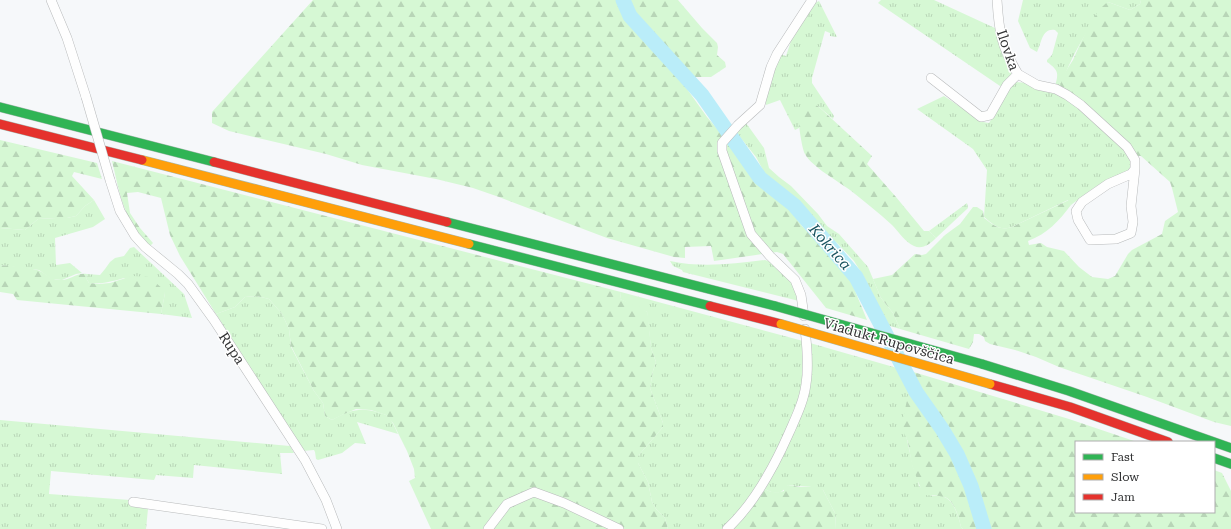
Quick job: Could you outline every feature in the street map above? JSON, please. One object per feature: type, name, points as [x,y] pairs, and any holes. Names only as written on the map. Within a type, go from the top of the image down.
[{"type":"highway","name":"Viadukt Rupovščica","points":[[0,107],[775,306],[982,364],[1070,391],[1211,441]]},
{"type":"highway","name":"Viadukt Rupovščica","points":[[0,124],[781,324],[1070,407],[1165,441]]},
{"type":"highway","name":"Viadukt Rupovščica","points":[[1215,442],[1231,448]]},
{"type":"highway","points":[[1215,458],[1231,464]]},
{"type":"street","name":"Rupa","points":[[51,0],[67,38],[120,211],[135,236],[145,247],[188,284],[210,314],[305,460],[326,500],[337,529]]},
{"type":"street","points":[[727,529],[752,501],[776,462],[803,401],[806,383],[806,344],[801,295],[795,280],[770,256],[751,234],[722,151],[722,143],[738,125],[760,105],[771,67],[777,54],[812,0]]},
{"type":"street","name":"Ilovka","points":[[931,78],[981,117],[990,115],[1007,85],[1018,74],[1008,57],[1002,42],[997,0]]},
{"type":"street","points":[[1018,74],[1037,85],[1056,89],[1067,94],[1081,104],[1127,147],[1135,160],[1135,169],[1131,206],[1133,222],[1131,233],[1116,239],[1090,240],[1078,220],[1076,211],[1082,202],[1108,184],[1131,174],[1135,169]]},
{"type":"street","points":[[488,529],[507,504],[534,492],[564,503],[619,529]]},
{"type":"street","points":[[133,502],[322,529]]},
{"type":"green space","points":[[313,0],[618,0],[629,22],[682,82],[707,117],[732,146],[749,172],[762,186],[787,206],[802,226],[839,265],[851,281],[867,320],[826,308],[783,254],[777,252],[714,261],[711,246],[685,247],[685,258],[674,257],[607,238],[473,188],[436,179],[362,165],[326,154],[229,131],[212,123],[212,112]]},
{"type":"green space","points":[[628,0],[678,0],[717,43],[717,55],[725,62],[726,67],[711,77],[692,77],[634,12]]},
{"type":"green space","points":[[881,0],[934,0],[997,29],[1011,67],[1011,77],[1004,86],[1000,86],[878,3]]},
{"type":"green space","points":[[1023,0],[1141,0],[1140,4],[1130,10],[1108,2],[1080,43],[1060,88],[1055,87],[1057,76],[1056,70],[1047,62],[1052,55],[1058,33],[1055,30],[1047,31],[1043,36],[1037,52],[1030,48],[1018,21]]},
{"type":"green space","points":[[1141,0],[1231,0],[1231,426],[1214,422],[1059,367],[1036,357],[990,344],[979,334],[974,334],[973,342],[969,349],[900,329],[893,313],[881,298],[873,279],[892,275],[915,254],[926,254],[945,235],[960,224],[973,207],[977,207],[983,211],[984,218],[994,225],[1000,228],[1007,228],[1069,200],[1071,205],[1062,216],[1047,231],[1028,241],[1029,245],[1041,243],[1047,247],[1064,251],[1079,267],[1092,277],[1108,279],[1115,276],[1132,250],[1162,234],[1165,221],[1178,212],[1170,182],[1141,156],[1136,156],[1060,88],[1063,76],[1073,60],[1088,28],[1103,6],[1108,2],[1130,10],[1140,4]]},
{"type":"green space","points":[[819,1],[837,37],[830,36],[830,33],[825,31],[812,78],[812,83],[834,116],[833,119],[818,106],[799,113],[799,128],[795,130],[780,100],[766,105],[765,99],[767,86],[780,54],[786,56],[794,32],[813,4]]},
{"type":"green space","points":[[1015,82],[1027,83],[1066,96],[1127,152],[1131,165],[1128,171],[1107,180],[1071,205],[1068,200],[1012,227],[1000,228],[984,217],[987,170],[973,149],[917,109],[944,96],[983,122],[989,123]]},
{"type":"green space","points":[[811,104],[818,106],[872,156],[867,164],[924,231],[929,231],[936,238],[934,240],[923,247],[917,247],[911,244],[877,212],[850,190],[819,169],[808,159],[805,154],[799,127],[799,112],[802,108]]},
{"type":"green space","points":[[746,123],[764,148],[769,168],[791,186],[818,214],[827,226],[839,234],[868,267],[881,298],[893,313],[900,329],[887,325],[864,277],[854,261],[814,222],[796,201],[769,179],[756,157],[736,132]]},
{"type":"green space","points":[[0,140],[97,163],[102,179],[74,172],[72,176],[94,200],[85,206],[76,216],[67,218],[38,219],[25,230],[0,228]]},
{"type":"green space","points":[[112,161],[621,292],[620,299],[640,307],[647,312],[648,316],[651,348],[656,362],[650,388],[663,423],[663,427],[638,456],[638,463],[648,482],[652,502],[656,509],[665,518],[668,529],[431,529],[409,481],[415,478],[414,469],[393,423],[386,415],[371,410],[356,409],[332,420],[325,416],[323,403],[314,391],[291,346],[289,329],[282,314],[269,299],[257,296],[245,297],[235,307],[216,314],[180,256],[170,235],[161,198],[138,192],[127,193],[130,213],[153,243],[150,246],[138,234],[128,216],[121,198]]},
{"type":"green space","points":[[94,200],[105,219],[93,227],[55,238],[56,265],[70,263],[82,273],[62,280],[51,279],[39,270],[0,265],[0,228],[25,230],[38,219],[67,218],[76,216],[85,206]]},
{"type":"green space","points":[[967,203],[968,208],[936,238],[929,231]]},
{"type":"green space","points":[[134,247],[184,294],[192,318],[161,314],[165,293],[124,278],[115,281],[89,283],[86,278],[87,274],[100,275],[110,262],[115,258],[124,256],[130,248]]},
{"type":"green space","points":[[765,260],[771,262],[792,282],[799,301],[683,272],[682,270],[673,266],[670,261],[705,265]]},
{"type":"green space","points":[[0,265],[24,267],[37,270],[52,278],[60,280],[80,274],[87,274],[86,278],[89,283],[99,284],[110,283],[132,276],[149,277],[163,289],[165,293],[161,314],[17,300],[13,294],[0,292]]},
{"type":"green space","points":[[621,292],[803,341],[802,383],[797,405],[778,449],[753,492],[727,526],[722,529],[668,529],[665,518],[656,509],[652,502],[648,482],[638,463],[638,456],[663,427],[663,423],[650,388],[656,362],[651,348],[647,312],[620,299]]},
{"type":"green space","points":[[257,296],[269,299],[282,314],[289,329],[291,347],[314,391],[323,403],[325,416],[332,420],[343,414],[359,410],[377,412],[390,419],[398,434],[357,422],[366,444],[355,443],[342,453],[318,460],[316,459],[314,450],[303,451],[216,314],[235,307],[245,297]]},
{"type":"green space","points":[[810,343],[897,368],[912,394],[908,395],[906,435],[919,486],[932,496],[943,496],[948,499],[956,510],[963,529],[836,529],[835,513],[823,490],[818,488],[788,485],[778,493],[765,489],[792,437]]},
{"type":"green space","points":[[910,371],[1069,419],[1134,441],[1075,441],[1075,513],[1215,513],[1215,470],[1222,473],[1231,491],[1231,529],[986,529],[976,491],[969,472],[952,441],[931,411]]},
{"type":"green space","points":[[912,394],[927,416],[939,430],[953,455],[968,487],[981,529],[963,529],[961,527],[956,509],[948,498],[924,495],[912,465],[908,441],[901,429],[908,395]]},
{"type":"green space","points":[[0,420],[290,446],[294,453],[280,453],[282,474],[194,465],[193,478],[156,475],[154,480],[51,471],[49,494],[130,500],[130,506],[148,509],[146,529],[0,529]]},
{"type":"green space","points":[[788,485],[800,487],[819,487],[823,490],[835,513],[836,529],[732,529],[765,489],[772,492],[779,492],[784,491],[784,487]]},
{"type":"waterway","name":"Kokrica","points":[[623,0],[630,16],[702,95],[760,178],[794,205],[856,277],[916,392],[942,429],[957,454],[971,486],[984,529]]},
{"type":"traffic: fast","points":[[0,107],[214,162]]},
{"type":"traffic: fast","points":[[447,222],[775,306]]},
{"type":"traffic: fast","points":[[469,244],[710,306]]},
{"type":"traffic: fast","points":[[775,306],[982,364]]},
{"type":"traffic: fast","points":[[982,364],[1069,391],[1211,441]]},
{"type":"traffic: fast","points":[[1215,442],[1231,448]]},
{"type":"traffic: fast","points":[[1215,458],[1231,464]]},
{"type":"traffic: slow","points":[[142,160],[469,244]]},
{"type":"traffic: slow","points":[[781,324],[990,384]]},
{"type":"traffic: jam","points":[[0,124],[142,160]]},
{"type":"traffic: jam","points":[[214,162],[447,222]]},
{"type":"traffic: jam","points":[[710,306],[781,324]]},
{"type":"traffic: jam","points":[[990,384],[1070,407],[1165,441]]}]
